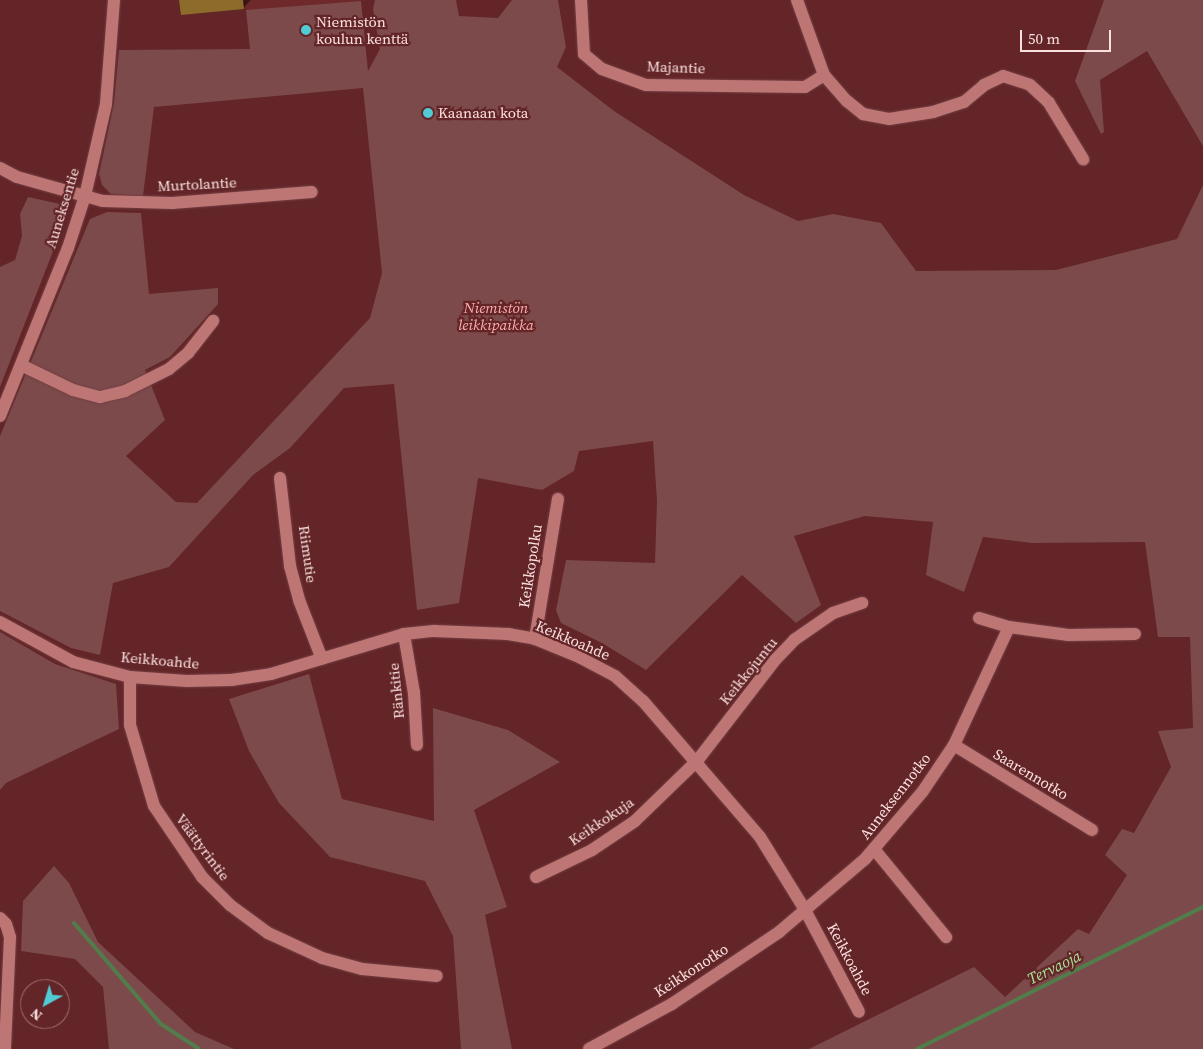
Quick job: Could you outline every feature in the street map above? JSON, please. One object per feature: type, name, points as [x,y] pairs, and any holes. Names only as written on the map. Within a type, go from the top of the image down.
[{"type":"street","name":"Auneksentie","points":[[0,416],[21,366],[85,196],[106,104],[114,0]]},
{"type":"street","name":"Majantie","points":[[581,0],[584,54],[602,69],[646,85],[805,87],[824,75]]},
{"type":"street","points":[[797,0],[824,75],[847,101],[863,114],[889,119],[933,112],[964,102],[984,85],[1003,76],[1030,85],[1049,103],[1083,159]]},
{"type":"street","name":"Murtolantie","points":[[0,168],[17,178],[103,201],[172,203],[312,192]]},
{"type":"street","points":[[21,366],[73,390],[100,397],[124,391],[169,368],[188,353],[213,321]]},
{"type":"street","name":"Riimutie","points":[[280,478],[290,566],[299,600],[322,659]]},
{"type":"street","name":"Keikkopolku","points":[[535,639],[558,499]]},
{"type":"street","name":"Keikkojuntu","points":[[697,761],[775,660],[794,640],[833,613],[862,603]]},
{"type":"street","points":[[979,618],[1009,628],[1068,634],[1135,634]]},
{"type":"street","name":"Keikkoahde","points":[[0,622],[73,662],[130,677],[231,680],[322,659],[404,634],[480,630],[535,639],[615,676],[643,700],[697,761],[760,837],[805,910],[859,1012]]},
{"type":"street","name":"Auneksennotko","points":[[805,910],[874,849],[923,791],[954,745],[1009,628]]},
{"type":"street","name":"Ränkitie","points":[[404,634],[414,693],[417,745]]},
{"type":"street","name":"Väättyrintie","points":[[130,677],[130,725],[154,806],[202,877],[230,905],[268,933],[322,958],[362,969],[437,976]]},
{"type":"street","name":"Saarennotko","points":[[954,745],[1092,830]]},
{"type":"street","name":"Keikkokuja","points":[[536,877],[592,850],[635,821],[697,761]]},
{"type":"street","points":[[874,849],[946,937]]},
{"type":"street","name":"Keikkonotko","points":[[590,1049],[672,1004],[779,932],[805,910]]},
{"type":"street","points":[[0,918],[6,924],[10,936],[5,1049]]},
{"type":"shaded area","points":[[245,0],[370,0],[246,10]]},
{"type":"green space","name":"Niemistön leikkipaikka","points":[[375,0],[456,0],[459,16],[498,18],[512,0],[558,0],[566,47],[557,67],[614,111],[744,195],[798,221],[833,214],[881,223],[916,271],[1056,270],[1177,239],[1203,185],[1203,1049],[809,1049],[974,967],[1005,997],[1078,929],[1089,934],[1127,875],[1105,855],[1122,829],[1134,833],[1171,767],[1158,731],[1193,728],[1190,637],[1158,637],[1145,542],[1032,543],[983,537],[964,592],[926,575],[933,522],[865,516],[794,536],[821,605],[796,623],[742,575],[646,670],[602,643],[561,623],[556,610],[566,560],[655,563],[657,501],[653,441],[579,451],[574,471],[542,490],[478,478],[459,603],[417,610],[394,384],[344,388],[290,448],[253,475],[169,567],[113,583],[100,655],[71,648],[0,611],[0,436],[90,219],[107,212],[141,213],[149,294],[218,288],[218,304],[170,357],[145,370],[165,420],[126,456],[176,502],[197,503],[370,318],[382,273],[363,88],[154,107],[143,196],[111,194],[102,185],[99,174],[114,103],[119,50],[250,49],[246,10],[361,1],[368,71],[380,49],[373,9]]},
{"type":"green space","points":[[1104,0],[1203,0],[1203,146],[1147,51],[1100,80],[1104,132],[1101,134],[1075,81]]},
{"type":"green space","points":[[28,197],[60,204],[66,218],[0,387],[0,267],[15,260],[22,236],[20,214]]},
{"type":"green space","points":[[0,632],[55,664],[116,684],[119,729],[6,783],[0,790]]},
{"type":"green space","points":[[309,674],[342,799],[434,821],[433,708],[508,730],[560,762],[474,810],[507,907],[485,915],[512,1049],[461,1049],[453,936],[425,881],[330,857],[279,803],[249,751],[229,699]]},
{"type":"green space","points":[[54,866],[69,883],[98,942],[195,1032],[234,1049],[109,1049],[103,987],[75,959],[21,951],[23,901]]},
{"type":"building","points":[[179,0],[243,0],[244,9],[181,15]]},
{"type":"building","name":"Kaanaan kota","points":[[429,108],[433,112],[427,117],[424,114]]},
{"type":"waterway","name":"Tervaoja","points":[[917,1049],[1203,907]]},
{"type":"waterway","points":[[74,923],[161,1024],[199,1049]]},
{"type":"place","name":"Niemistön koulun kenttä","points":[[306,30]]},
{"type":"place","name":"Kaanaan kota","points":[[428,113]]}]
